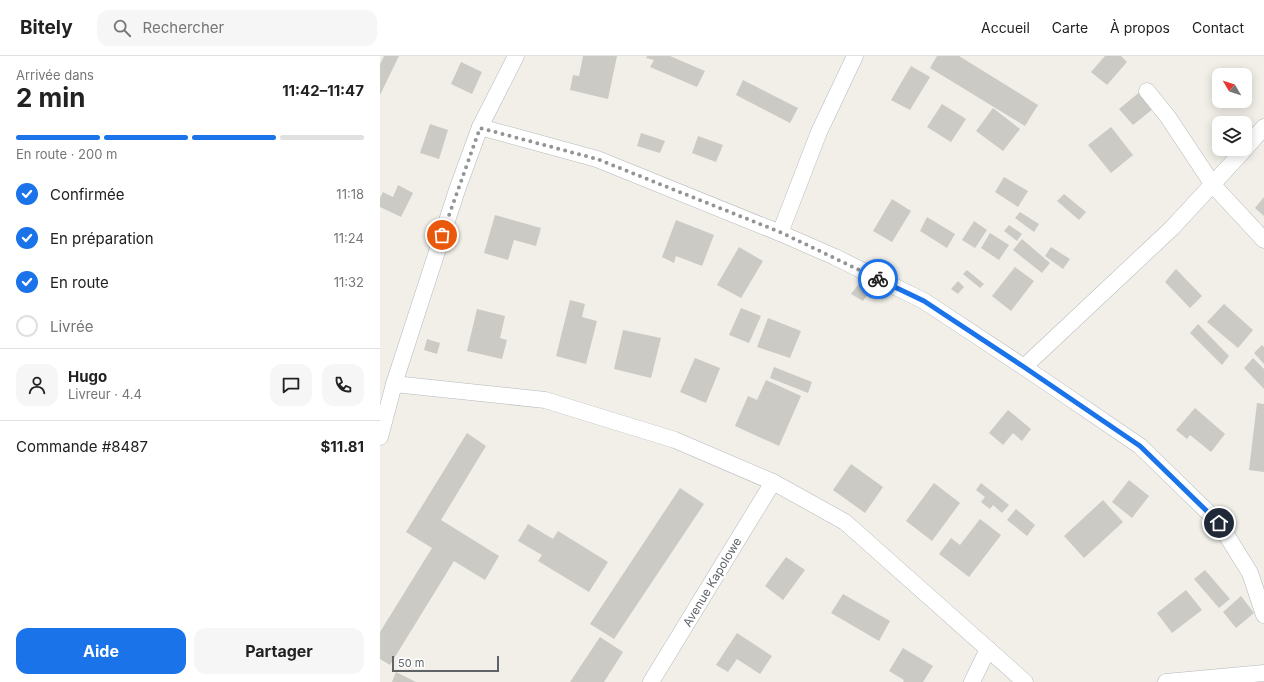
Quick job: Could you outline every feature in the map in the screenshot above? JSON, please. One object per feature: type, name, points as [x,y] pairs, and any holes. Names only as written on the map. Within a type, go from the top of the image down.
[{"type":"street","points":[[380,437],[394,384],[457,190],[480,128],[516,56]]},
{"type":"street","points":[[780,232],[819,132],[855,56]]},
{"type":"street","points":[[1147,91],[1168,117],[1213,185],[1264,240]]},
{"type":"street","points":[[1252,141],[1264,127]]},
{"type":"street","points":[[480,128],[597,159],[780,232],[835,257],[924,301],[1140,446],[1219,523],[1250,573],[1264,614]]},
{"type":"street","points":[[1024,367],[1172,228],[1239,156]]},
{"type":"street","points":[[394,384],[545,400],[675,440],[773,482],[845,522],[1025,682]]},
{"type":"street","name":"Avenue Kapolowe","points":[[651,682],[773,482]]},
{"type":"street","points":[[972,682],[988,649]]},
{"type":"street","points":[[1166,682],[1212,679],[1264,673]]},
{"type":"building","points":[[384,56],[399,56],[380,95],[380,64]]},
{"type":"building","points":[[583,56],[617,56],[608,99],[570,90],[573,75],[579,76]]},
{"type":"building","points":[[647,56],[670,56],[705,71],[697,87],[650,67],[654,60],[646,58]]},
{"type":"building","points":[[937,56],[959,56],[1038,105],[1025,126],[930,68]]},
{"type":"building","points":[[1105,56],[1121,56],[1127,62],[1107,85],[1091,72]]},
{"type":"building","points":[[461,62],[482,72],[472,94],[451,84]]},
{"type":"building","points":[[911,66],[930,77],[910,110],[891,100]]},
{"type":"building","points":[[743,80],[798,108],[790,123],[736,95]]},
{"type":"building","points":[[1141,91],[1154,108],[1133,125],[1119,109]]},
{"type":"building","points":[[942,104],[966,119],[951,142],[927,127]]},
{"type":"building","points":[[993,108],[1020,129],[1003,151],[976,131]]},
{"type":"building","points":[[430,124],[448,130],[439,159],[420,153]]},
{"type":"building","points":[[1111,127],[1133,155],[1111,173],[1088,145]]},
{"type":"building","points":[[641,133],[665,141],[660,153],[637,146]]},
{"type":"building","points":[[698,136],[723,145],[716,162],[692,153]]},
{"type":"building","points":[[1004,177],[1028,191],[1018,207],[995,192]]},
{"type":"building","points":[[398,185],[413,193],[401,217],[380,207],[380,198],[383,192],[393,197]]},
{"type":"building","points":[[1064,194],[1086,212],[1079,220],[1057,201]]},
{"type":"building","points":[[1264,197],[1264,216],[1255,208]]},
{"type":"building","points":[[892,199],[911,211],[892,242],[873,231]]},
{"type":"building","points":[[1020,212],[1039,224],[1034,232],[1015,218]]},
{"type":"building","points":[[495,215],[541,228],[536,246],[514,240],[508,260],[484,253]]},
{"type":"building","points":[[927,217],[955,234],[947,248],[920,231]]},
{"type":"building","points":[[676,220],[714,235],[702,266],[676,256],[674,263],[662,257]]},
{"type":"building","points":[[974,221],[987,230],[975,248],[962,240]]},
{"type":"building","points":[[1009,225],[1022,234],[1017,241],[1004,231]]},
{"type":"building","points":[[990,233],[1009,245],[999,260],[981,248]]},
{"type":"building","points":[[1022,239],[1050,263],[1042,273],[1013,250]]},
{"type":"building","points":[[739,247],[763,261],[741,298],[717,285]]},
{"type":"building","points":[[1051,247],[1070,259],[1063,269],[1045,256]]},
{"type":"building","points":[[1015,267],[1034,281],[1011,311],[992,296]]},
{"type":"building","points":[[1176,269],[1202,296],[1190,308],[1165,282]]},
{"type":"building","points":[[967,270],[984,284],[980,288],[963,274]]},
{"type":"building","points":[[861,281],[872,288],[863,301],[851,294]]},
{"type":"building","points":[[958,281],[964,287],[958,294],[951,289]]},
{"type":"building","points":[[570,300],[585,304],[582,317],[597,321],[586,364],[556,356]]},
{"type":"building","points":[[1224,304],[1253,330],[1238,348],[1207,322]]},
{"type":"building","points":[[741,308],[761,316],[749,343],[729,335]]},
{"type":"building","points":[[477,309],[505,316],[500,338],[507,340],[502,359],[467,351]]},
{"type":"building","points":[[768,318],[801,331],[790,358],[757,347]]},
{"type":"building","points":[[1198,324],[1229,356],[1222,365],[1190,333]]},
{"type":"building","points":[[623,330],[661,338],[651,378],[614,369]]},
{"type":"building","points":[[427,339],[440,343],[437,354],[424,350]]},
{"type":"building","points":[[1262,345],[1264,347],[1264,364],[1254,353]]},
{"type":"building","points":[[695,358],[720,368],[706,403],[680,392]]},
{"type":"building","points":[[1253,358],[1264,369],[1264,389],[1244,368]]},
{"type":"building","points":[[774,367],[812,382],[808,393],[770,378]]},
{"type":"building","points":[[766,380],[801,396],[779,446],[735,426],[748,396],[757,400]]},
{"type":"building","points":[[1257,403],[1264,404],[1264,472],[1249,470]]},
{"type":"building","points":[[1195,408],[1225,434],[1211,452],[1190,435],[1187,439],[1176,430]]},
{"type":"building","points":[[1008,410],[1031,429],[1022,441],[1013,433],[1003,445],[989,433]]},
{"type":"building","points":[[467,433],[486,446],[441,520],[499,556],[485,580],[454,561],[390,665],[380,659],[380,632],[432,548],[406,532]]},
{"type":"building","points":[[851,464],[883,487],[865,513],[833,490]]},
{"type":"building","points":[[1129,480],[1149,496],[1132,518],[1112,502]]},
{"type":"building","points":[[934,483],[960,503],[932,541],[906,521]]},
{"type":"building","points":[[981,483],[1009,505],[1002,513],[993,505],[990,509],[981,502],[985,497],[976,490]]},
{"type":"building","points":[[680,488],[704,504],[614,639],[590,624]]},
{"type":"building","points":[[1103,500],[1123,522],[1084,558],[1064,536]]},
{"type":"building","points":[[1016,509],[1035,525],[1027,536],[1007,520]]},
{"type":"building","points":[[980,519],[1001,535],[969,577],[939,554],[951,538],[960,545]]},
{"type":"building","points":[[528,524],[553,539],[558,531],[608,562],[589,592],[538,561],[542,555],[518,541]]},
{"type":"building","points":[[786,557],[805,570],[783,600],[765,586]]},
{"type":"building","points":[[1205,570],[1230,599],[1219,608],[1194,579]]},
{"type":"building","points":[[1186,590],[1202,610],[1172,633],[1157,613]]},
{"type":"building","points":[[843,594],[890,621],[879,641],[831,613]]},
{"type":"building","points":[[1241,596],[1254,613],[1236,628],[1223,612]]},
{"type":"building","points":[[737,633],[772,656],[760,674],[737,659],[728,672],[716,665]]},
{"type":"building","points":[[600,637],[623,652],[604,682],[570,682]]},
{"type":"building","points":[[903,648],[933,666],[923,682],[903,682],[904,680],[889,671]]},
{"type":"building","points":[[396,672],[416,682],[392,682]]},
{"type":"way so far","points":[[442,235],[480,128],[597,159],[780,232],[835,257],[878,279]]},
{"type":"route","points":[[878,279],[924,301],[1140,446],[1219,523]]}]
